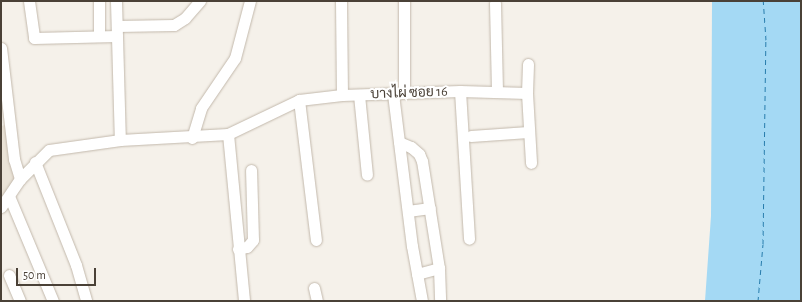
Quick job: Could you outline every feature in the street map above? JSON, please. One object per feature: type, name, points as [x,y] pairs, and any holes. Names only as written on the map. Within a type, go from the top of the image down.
[{"type":"street","points":[[29,1],[34,38],[99,36],[117,31],[174,25],[184,18],[200,1]]},
{"type":"street","points":[[99,1],[99,36]]},
{"type":"street","points":[[116,1],[120,140]]},
{"type":"street","points":[[192,138],[201,108],[235,58],[250,1]]},
{"type":"street","points":[[341,1],[342,95]]},
{"type":"street","points":[[404,1],[398,94],[399,142],[422,301]]},
{"type":"street","points":[[495,3],[497,92]]},
{"type":"street","points":[[1,48],[14,159],[20,178]]},
{"type":"street","points":[[528,64],[528,132],[531,163]]},
{"type":"street","points":[[460,92],[469,239]]},
{"type":"street","name":"บางไผ่ ซอย 16","points":[[1,207],[20,178],[35,162],[51,149],[120,140],[192,138],[228,134],[299,100],[342,95],[460,92],[527,93]]},
{"type":"street","points":[[359,95],[366,175]]},
{"type":"street","points":[[299,100],[316,240]]},
{"type":"street","points":[[471,136],[528,132]]},
{"type":"street","points":[[228,134],[244,301]]},
{"type":"street","points":[[399,142],[419,154],[430,208],[439,268],[440,301]]},
{"type":"street","points":[[35,162],[76,265],[86,301]]},
{"type":"street","points":[[238,249],[247,247],[252,240],[251,170]]},
{"type":"street","points":[[9,196],[53,301]]},
{"type":"street","points":[[408,211],[430,208]]},
{"type":"street","points":[[417,274],[439,268]]},
{"type":"street","points":[[9,275],[20,301]]},
{"type":"street","points":[[314,288],[317,301]]},
{"type":"shaded area","points":[[10,124],[20,179],[1,199],[1,126]]},
{"type":"water","points":[[712,1],[801,1],[801,301],[705,301],[711,216]]},
{"type":"ferry route","points":[[758,301],[763,244],[766,40],[763,1]]}]
